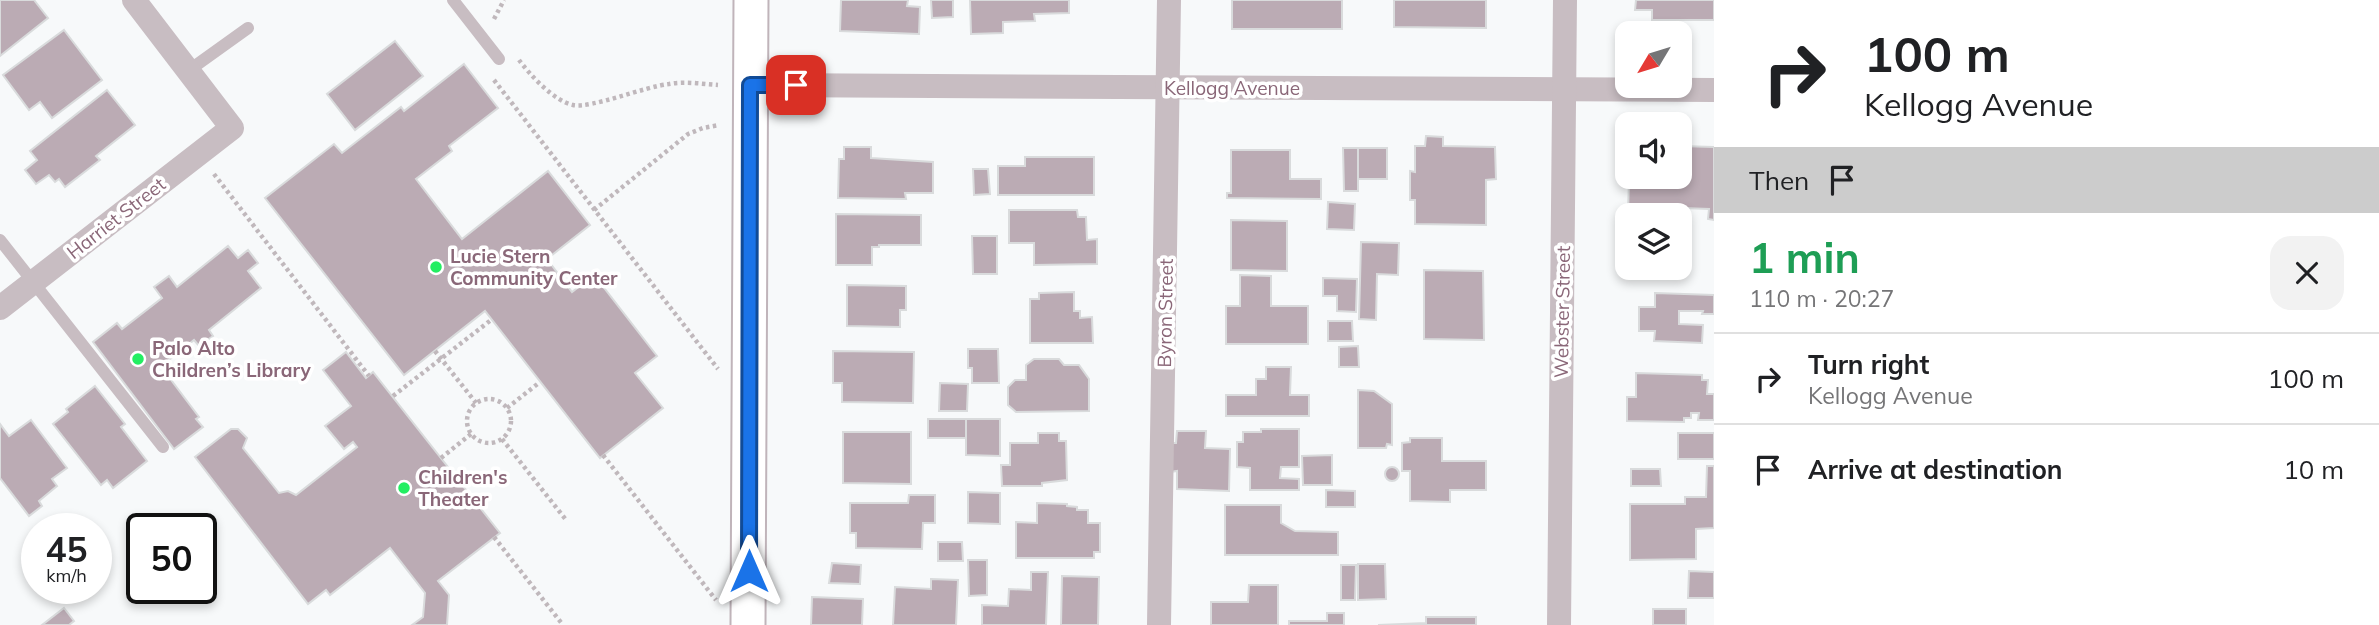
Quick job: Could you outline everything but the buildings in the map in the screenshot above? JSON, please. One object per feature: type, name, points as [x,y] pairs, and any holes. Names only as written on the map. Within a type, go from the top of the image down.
[{"type":"main road","points":[[748,625],[751,0]]},
{"type":"street","points":[[134,0],[188,71]]},
{"type":"street","name":"Byron Street","points":[[1159,625],[1169,0]]},
{"type":"street","name":"Webster Street","points":[[1559,625],[1565,0]]},
{"type":"street","name":"Harriet Street","points":[[0,307],[232,128],[188,71]]},
{"type":"street","name":"Kellogg Avenue","points":[[750,85],[1714,90]]},
{"type":"lane","points":[[453,0],[499,59]]},
{"type":"lane","points":[[188,71],[248,28]]},
{"type":"lane","points":[[0,240],[163,447]]},
{"type":"path","points":[[485,15],[491,23],[504,0]]},
{"type":"path","points":[[750,85],[671,83],[574,106],[547,90],[524,67],[505,41],[492,77],[717,369],[750,367]]},
{"type":"path","points":[[594,210],[688,134],[717,125],[752,126]]},
{"type":"path","points":[[199,154],[369,376]]},
{"type":"path","points":[[393,396],[491,320]]},
{"type":"path","points":[[435,351],[476,403]]},
{"type":"path","points":[[506,408],[540,382]]},
{"type":"path","points":[[491,399],[499,401],[506,408],[512,419],[511,427],[502,439],[489,444],[471,434],[468,414],[476,403],[491,399]]},
{"type":"path","points":[[441,458],[471,434]]},
{"type":"path","points":[[502,439],[567,521]]},
{"type":"path","points":[[603,455],[720,604]]},
{"type":"path","points":[[494,537],[563,625]]},
{"type":"place","name":"Lucie Stern Community Center","points":[[436,267]]},
{"type":"place","name":"Palo Alto Children’s Library","points":[[138,359]]},
{"type":"place","name":"Children's Theater","points":[[404,488]]},
{"type":"route","points":[[749,571],[750,85],[796,85]]}]
